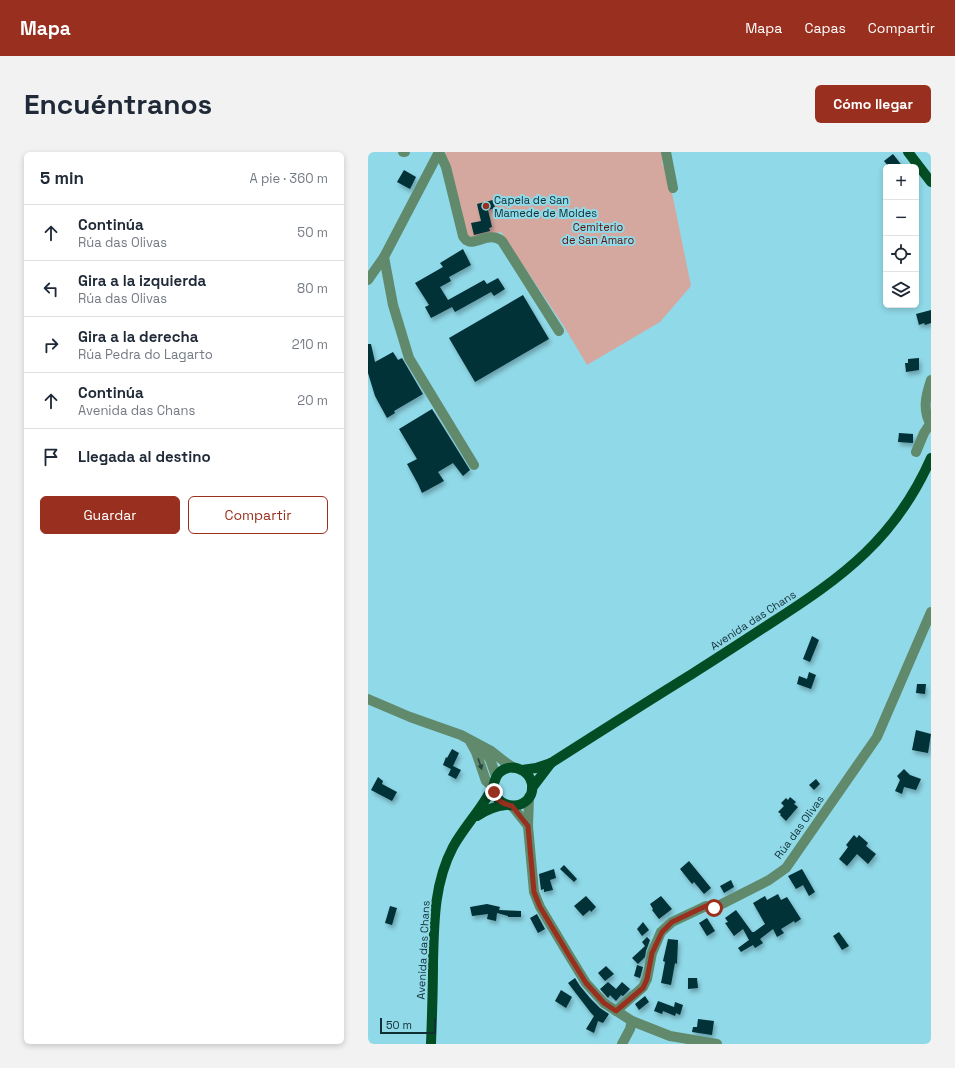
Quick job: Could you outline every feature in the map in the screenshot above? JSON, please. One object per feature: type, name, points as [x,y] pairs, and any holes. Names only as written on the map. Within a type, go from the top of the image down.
[{"type":"main road","points":[[908,152],[931,182]]},
{"type":"main road","name":"Avenida das Chans","points":[[431,1044],[434,927],[439,886],[445,865],[454,846],[463,831],[474,818],[493,787],[496,776],[506,769],[536,768],[551,763],[784,615],[839,577],[861,558],[894,523],[914,493],[931,458]]},
{"type":"main road","name":"Avenida das Chans","points":[[474,818],[487,810],[498,806],[519,805],[525,802],[551,763]]},
{"type":"main road","points":[[518,769],[530,777],[532,784],[531,792]]},
{"type":"main road","points":[[493,787],[496,796],[500,801],[509,806]]},
{"type":"street","points":[[368,280],[384,257],[439,152]]},
{"type":"street","points":[[439,152],[446,167],[465,240],[472,242],[488,237],[499,238],[559,331]]},
{"type":"street","points":[[666,152],[673,188]]},
{"type":"street","points":[[384,257],[393,305],[409,358],[474,465]]},
{"type":"street","points":[[916,452],[924,433],[931,425],[928,419],[925,402],[931,380]]},
{"type":"street","name":"Rúa das Olivas","points":[[616,1011],[643,988],[647,979],[652,953],[662,932],[672,922],[706,906],[714,908],[769,880],[786,868],[878,737],[931,612]]},
{"type":"street","points":[[368,699],[410,717],[469,739],[491,751],[505,762],[518,769]]},
{"type":"street","points":[[469,739],[476,752],[486,781],[493,787]]},
{"type":"street","points":[[481,746],[490,759],[496,776]]},
{"type":"street","points":[[531,792],[528,826],[534,892],[540,907],[586,983],[604,1003],[632,1021],[670,1036],[717,1044]]},
{"type":"street","points":[[509,806],[528,826]]},
{"type":"street","points":[[622,1044],[630,1029],[632,1021]]},
{"type":"green space","name":"Cemiterio de San Amaro","points":[[446,152],[663,152],[663,166],[667,168],[691,286],[660,322],[587,365],[565,328],[501,232],[469,239],[465,236],[461,207],[445,154]]},
{"type":"building","points":[[893,154],[901,164],[886,164],[884,161]]},
{"type":"building","points":[[404,170],[416,177],[410,189],[397,182]]},
{"type":"building","points":[[493,200],[495,208],[488,210],[492,227],[489,228],[490,231],[474,235],[471,223],[481,221],[477,204]]},
{"type":"building","points":[[463,249],[471,265],[449,277],[451,281],[440,287],[448,300],[484,280],[487,284],[498,278],[505,289],[494,296],[491,292],[455,312],[452,307],[431,318],[425,307],[429,305],[415,283],[443,267],[440,263]]},
{"type":"building","points":[[523,295],[549,339],[475,382],[449,338]]},
{"type":"building","points":[[931,310],[931,323],[919,325],[916,314]]},
{"type":"building","points":[[368,344],[371,344],[375,362],[393,352],[398,360],[402,358],[423,394],[394,411],[395,413],[387,418],[375,396],[368,373]]},
{"type":"building","points":[[919,358],[919,370],[906,372],[905,363],[908,363],[908,359]]},
{"type":"building","points":[[432,409],[470,470],[463,476],[453,463],[438,472],[444,481],[422,493],[407,464],[417,459],[399,429]]},
{"type":"building","points":[[899,433],[913,434],[913,443],[898,442]]},
{"type":"building","points":[[812,636],[819,640],[810,662],[803,659]]},
{"type":"building","points":[[809,672],[816,675],[811,689],[797,684],[799,676],[807,679]]},
{"type":"building","points":[[917,684],[926,684],[925,694],[916,693]]},
{"type":"building","points":[[916,730],[931,734],[928,753],[912,750]]},
{"type":"building","points":[[452,749],[459,753],[453,766],[461,770],[456,779],[448,775],[451,769],[443,765],[446,757],[447,758]]},
{"type":"building","points":[[904,769],[910,775],[921,779],[916,790],[904,787],[902,794],[895,791],[900,780],[897,776]]},
{"type":"building","points":[[378,777],[383,781],[382,784],[397,792],[392,801],[371,790]]},
{"type":"building","points":[[816,779],[820,784],[814,790],[809,785]]},
{"type":"building","points":[[790,797],[796,802],[794,804],[798,807],[786,821],[778,812],[784,806],[781,803],[786,798],[788,800]]},
{"type":"building","points":[[854,835],[857,838],[859,835],[868,843],[866,846],[876,854],[868,864],[857,854],[847,866],[839,859],[848,847],[846,845]]},
{"type":"building","points":[[689,861],[711,888],[704,894],[694,882],[692,884],[680,869]]},
{"type":"building","points":[[564,865],[577,879],[574,882],[560,869]]},
{"type":"building","points":[[554,869],[556,878],[550,880],[553,890],[544,892],[544,889],[541,890],[539,874]]},
{"type":"building","points":[[802,869],[815,892],[809,896],[803,885],[796,889],[788,876]]},
{"type":"building","points":[[731,880],[734,887],[724,893],[720,886]]},
{"type":"building","points":[[778,894],[781,900],[787,897],[801,919],[795,923],[794,921],[781,929],[784,933],[777,937],[773,929],[760,939],[763,943],[755,948],[753,945],[741,952],[738,948],[749,940],[743,929],[734,936],[725,923],[728,922],[725,918],[736,910],[752,932],[754,932],[765,924],[753,903],[765,896],[767,900]]},
{"type":"building","points":[[586,896],[596,907],[591,912],[590,910],[583,916],[574,906]]},
{"type":"building","points":[[661,896],[672,909],[659,919],[652,910],[653,909],[650,904]]},
{"type":"building","points":[[487,904],[500,907],[499,910],[521,911],[521,917],[508,917],[497,913],[496,921],[487,919],[488,914],[472,916],[470,907]]},
{"type":"building","points":[[390,906],[397,908],[392,925],[385,923]]},
{"type":"building","points":[[537,914],[545,929],[538,933],[530,918]]},
{"type":"building","points":[[707,918],[715,931],[707,936],[699,923]]},
{"type":"building","points":[[643,922],[649,930],[642,936],[637,929]]},
{"type":"building","points":[[839,932],[849,946],[842,950],[833,936]]},
{"type":"building","points":[[647,937],[650,940],[645,957],[638,964],[632,958],[645,946],[642,942]]},
{"type":"building","points":[[668,939],[678,940],[677,964],[675,963],[671,985],[661,983],[665,962],[663,961]]},
{"type":"building","points":[[637,965],[643,967],[640,978],[634,976]]},
{"type":"building","points":[[606,966],[614,974],[605,981],[598,973]]},
{"type":"building","points":[[575,978],[590,998],[600,1008],[609,1014],[603,1023],[598,1021],[594,1033],[586,1029],[594,1016],[568,983]]},
{"type":"building","points":[[688,978],[697,978],[698,988],[688,989]]},
{"type":"building","points":[[608,982],[616,989],[622,982],[630,989],[623,996],[621,995],[616,1001],[610,995],[608,998],[600,989]]},
{"type":"building","points":[[561,990],[572,997],[566,1008],[555,1001]]},
{"type":"building","points":[[645,996],[649,1002],[639,1010],[635,1004]]},
{"type":"building","points":[[658,1001],[674,1007],[675,1002],[683,1005],[680,1015],[676,1013],[675,1016],[663,1011],[662,1014],[654,1011]]},
{"type":"building","points":[[698,1019],[714,1021],[712,1035],[692,1032],[693,1027],[697,1027]]},
{"type":"place","name":"Capela de San Mamede de Moldes","points":[[486,206]]},
{"type":"route","points":[[494,792],[500,801],[506,805],[512,806],[528,826],[534,892],[540,907],[586,983],[604,1003],[616,1011],[643,988],[647,979],[652,953],[662,932],[672,922],[706,906],[714,908]]}]
